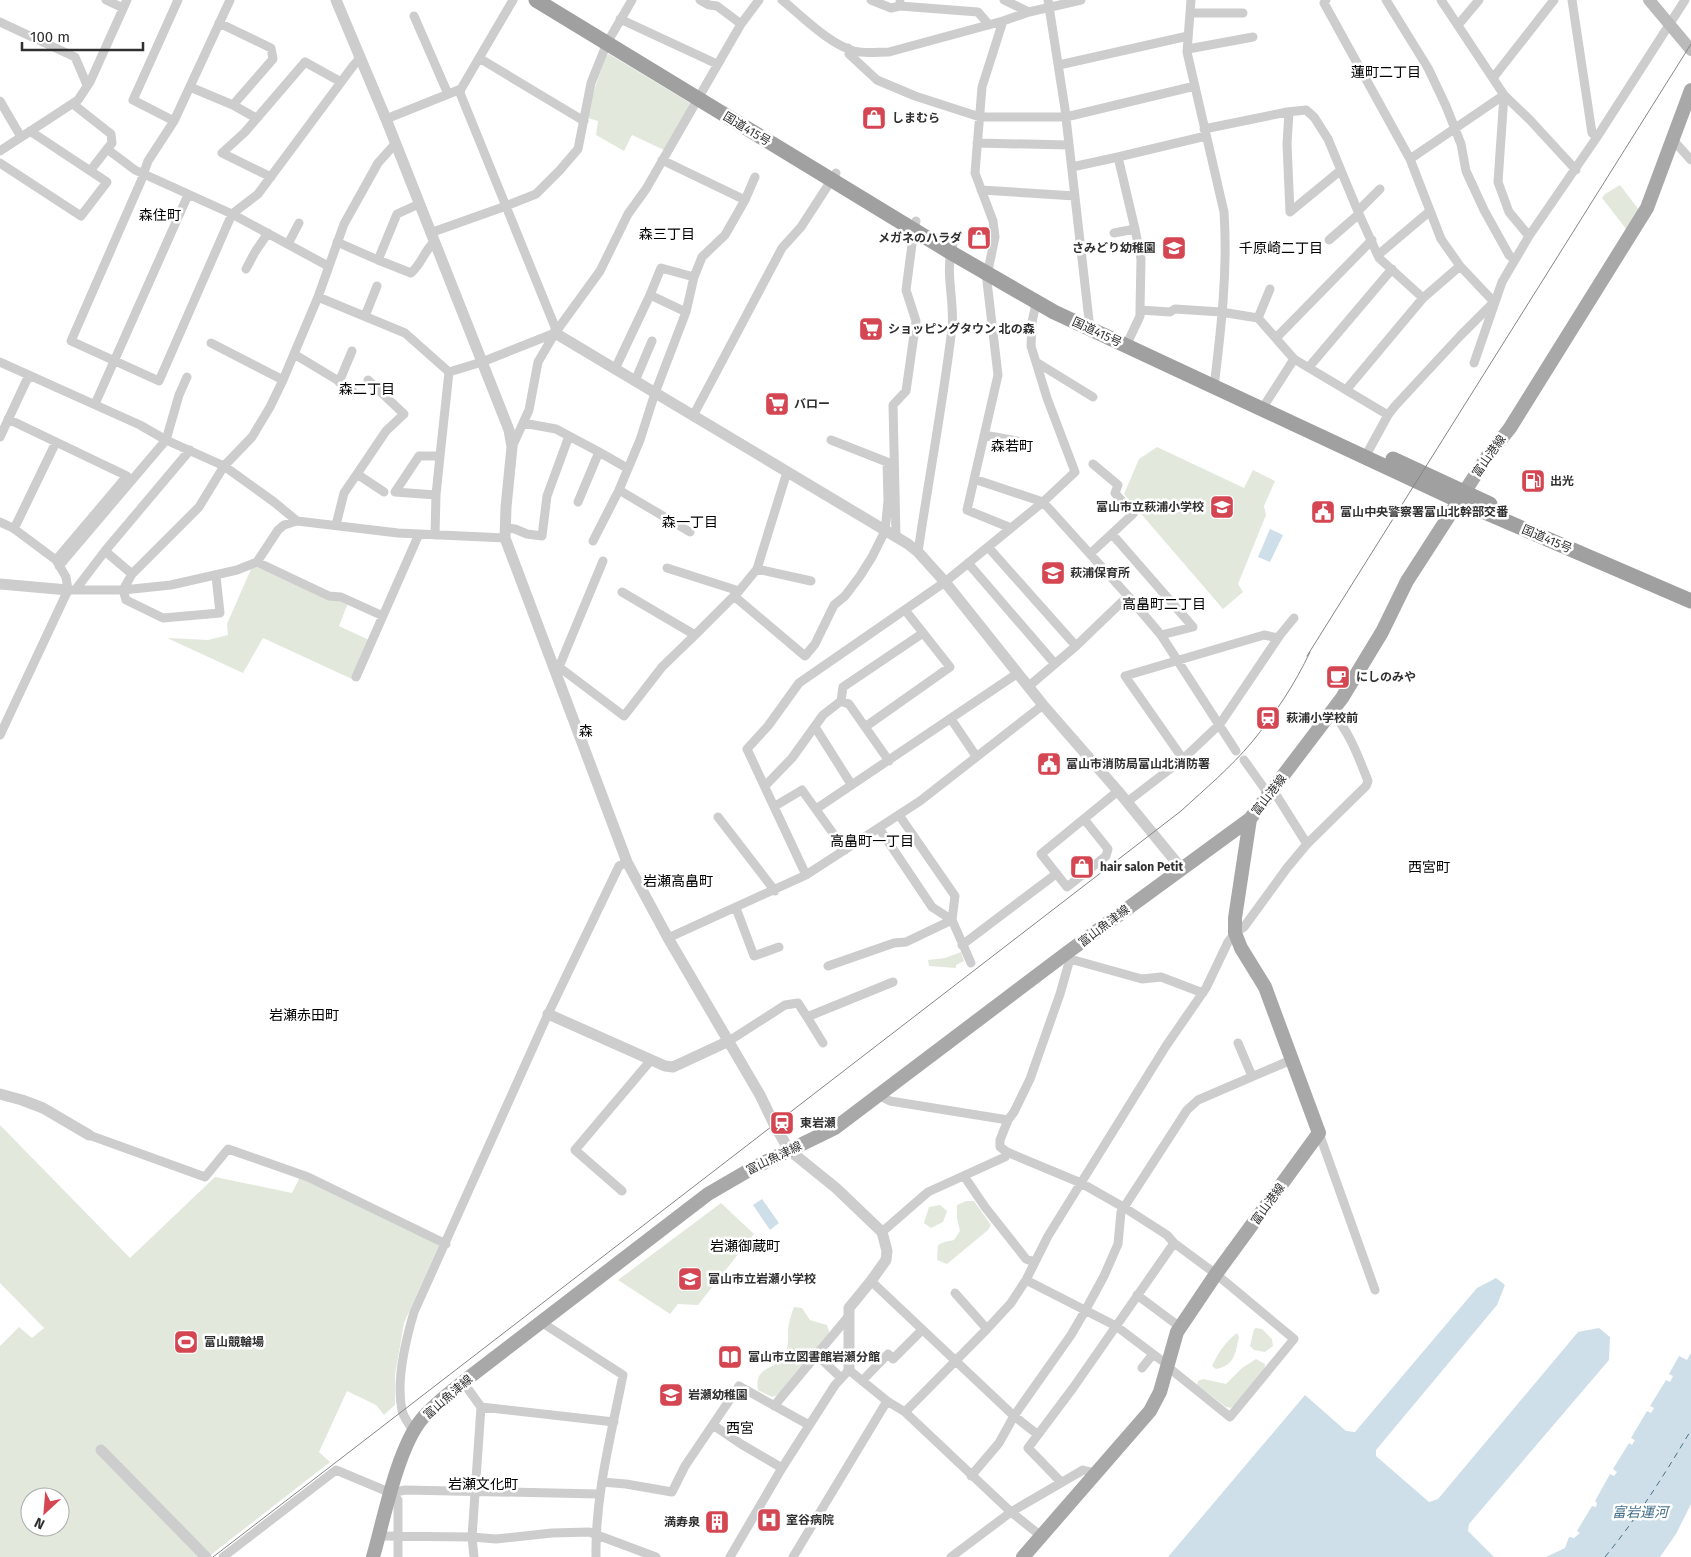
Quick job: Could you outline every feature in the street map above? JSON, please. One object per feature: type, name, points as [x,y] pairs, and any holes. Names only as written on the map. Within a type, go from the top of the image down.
[{"type":"highway","name":"国道415号","points":[[536,0],[609,39],[1038,299],[1462,497],[1691,601]]},
{"type":"highway","name":"国道415号","points":[[552,0],[609,39]]},
{"type":"highway","name":"国道415号","points":[[1462,497],[1691,591]]},
{"type":"main road","points":[[1649,0],[1691,50]]},
{"type":"main road","name":"富山港線","points":[[1022,1557],[1150,1411],[1160,1392],[1180,1327],[1318,1133],[1265,987],[1241,948],[1235,933],[1235,918],[1250,819],[1332,712],[1382,632],[1407,581],[1487,457],[1510,428],[1647,208],[1691,90]]},
{"type":"main road","name":"富山魚津線","points":[[373,1557],[398,1466],[413,1431],[429,1411],[463,1382],[716,1188],[834,1128],[1069,956],[1181,868],[1250,819]]},
{"type":"street","points":[[0,151],[78,100],[125,4],[106,0]]},
{"type":"street","points":[[174,121],[133,100],[178,0]]},
{"type":"street","points":[[230,0],[174,121],[148,161],[70,341],[114,361],[159,381],[232,214],[258,194],[360,58]]},
{"type":"street","points":[[336,0],[386,119],[509,430],[512,447],[505,533],[627,862],[668,938],[729,1041],[789,1150],[836,1188],[882,1232],[887,1250],[886,1260],[849,1308],[845,1374],[835,1385],[809,1425],[760,1503],[730,1557]]},
{"type":"street","points":[[513,0],[460,93],[555,328],[555,333]]},
{"type":"street","points":[[337,242],[411,273],[418,266],[432,238],[536,194],[578,149],[591,83],[609,39],[632,0]]},
{"type":"street","points":[[700,0],[709,5],[716,6],[741,24]]},
{"type":"street","points":[[512,447],[529,410],[538,362],[555,333],[600,270],[628,214],[646,189],[741,24],[759,0]]},
{"type":"street","points":[[782,0],[831,39],[855,51],[870,53],[889,52],[989,25],[1049,4],[1081,0]]},
{"type":"street","points":[[871,0],[891,8],[900,3],[978,12],[989,25]]},
{"type":"street","points":[[1004,0],[1029,12]]},
{"type":"street","points":[[1191,0],[1188,49],[1226,238],[1214,382]]},
{"type":"street","points":[[1326,0],[1324,3],[1410,160],[1441,239],[1460,266],[1494,302]]},
{"type":"street","points":[[1386,0],[1428,68],[1461,144],[1466,171],[1508,255],[1515,260]]},
{"type":"street","points":[[1441,0],[1504,95],[1576,170]]},
{"type":"street","points":[[1458,25],[1478,0]]},
{"type":"street","points":[[1493,78],[1554,0]]},
{"type":"street","points":[[1572,0],[1592,133],[1597,138]]},
{"type":"street","points":[[1474,363],[1502,282],[1529,236],[1576,170],[1685,0]]},
{"type":"street","points":[[1049,4],[1066,117],[1089,324]]},
{"type":"street","points":[[1190,13],[1243,13]]},
{"type":"street","points":[[414,16],[448,94]]},
{"type":"street","points":[[620,19],[717,64]]},
{"type":"street","points":[[1003,21],[982,87],[974,173],[993,221],[995,237],[987,269],[998,375],[967,510],[1011,528]]},
{"type":"street","points":[[0,22],[75,57],[87,85]]},
{"type":"street","points":[[219,23],[271,48],[273,59],[233,105]]},
{"type":"street","points":[[1059,65],[1188,36]]},
{"type":"street","points":[[1188,49],[1253,38]]},
{"type":"street","points":[[848,48],[849,54],[877,80],[915,96],[980,117],[1066,117],[1195,86]]},
{"type":"street","points":[[479,58],[584,121]]},
{"type":"street","points":[[271,177],[222,153],[246,132],[256,118],[306,62],[341,82]]},
{"type":"street","points":[[190,87],[233,105],[256,118]]},
{"type":"street","points":[[386,119],[461,89]]},
{"type":"street","points":[[1410,160],[1504,95]]},
{"type":"street","points":[[1504,95],[1498,182],[1509,212],[1529,236]]},
{"type":"street","points":[[0,101],[21,136]]},
{"type":"street","points":[[73,104],[111,134],[112,143],[90,171]]},
{"type":"street","points":[[1072,167],[1118,157],[1288,112],[1306,110],[1314,117],[1328,139],[1358,213],[1378,255],[1424,298]]},
{"type":"street","points":[[1288,112],[1287,144],[1290,212],[1341,170]]},
{"type":"street","points":[[0,163],[81,216],[107,182],[30,131]]},
{"type":"street","points":[[1673,140],[1691,160]]},
{"type":"street","points":[[977,143],[1069,146]]},
{"type":"street","points":[[216,576],[220,614],[163,618],[126,600],[123,590],[132,574],[199,507],[224,466],[252,437],[283,380],[318,297],[344,224],[378,164],[395,144]]},
{"type":"street","points":[[107,149],[135,170],[232,214],[328,266]]},
{"type":"street","points":[[1118,157],[1141,259],[1140,316],[1128,342]]},
{"type":"street","points":[[662,160],[745,200]]},
{"type":"street","points":[[693,416],[782,248],[801,227],[834,176]]},
{"type":"street","points":[[593,541],[619,490],[640,440],[655,393],[686,312],[694,276],[702,257],[725,235],[755,178]]},
{"type":"street","points":[[1328,240],[1358,213],[1380,189]]},
{"type":"street","points":[[981,190],[1075,196]]},
{"type":"street","points":[[95,404],[188,194]]},
{"type":"street","points":[[378,260],[397,214],[419,204]]},
{"type":"street","points":[[1378,255],[1430,211]]},
{"type":"street","points":[[288,244],[299,223]]},
{"type":"street","points":[[666,568],[736,594],[805,656],[815,644],[834,605],[845,596],[890,534],[893,405],[906,391],[916,321],[906,290],[915,225]]},
{"type":"street","points":[[1114,233],[1135,229]]},
{"type":"street","points":[[246,269],[268,233]]},
{"type":"street","points":[[1276,338],[1372,240]]},
{"type":"street","points":[[918,552],[952,325],[949,274],[952,248]]},
{"type":"street","points":[[1346,390],[1424,298],[1460,266]]},
{"type":"street","points":[[615,369],[661,268],[694,276]]},
{"type":"street","points":[[1309,367],[1392,268]]},
{"type":"street","points":[[365,316],[377,286]]},
{"type":"street","points":[[1258,318],[1270,289]]},
{"type":"street","points":[[650,295],[686,312]]},
{"type":"street","points":[[318,297],[405,332],[449,372]]},
{"type":"street","points":[[806,875],[747,749],[768,726],[799,683],[946,582],[1043,502],[1075,472],[1047,398],[1031,346],[1038,299]]},
{"type":"street","points":[[1368,453],[1388,415],[1460,336],[1494,302]]},
{"type":"street","points":[[1140,310],[1170,312],[1175,309],[1221,312],[1258,318],[1294,358],[1388,415]]},
{"type":"street","points":[[449,372],[482,362],[555,333]]},
{"type":"street","points":[[555,333],[918,552],[946,582],[1043,705],[1118,791],[1181,868]]},
{"type":"street","points":[[635,381],[652,341]]},
{"type":"street","points":[[211,343],[283,380]]},
{"type":"street","points":[[339,382],[352,351]]},
{"type":"street","points":[[294,354],[352,389]]},
{"type":"street","points":[[1264,405],[1294,358]]},
{"type":"street","points":[[0,362],[95,404],[140,425],[166,440],[224,466],[297,520]]},
{"type":"street","points":[[1036,362],[1093,397]]},
{"type":"street","points":[[435,535],[436,495],[449,372]]},
{"type":"street","points":[[0,437],[29,375]]},
{"type":"street","points":[[58,563],[166,440],[187,376]]},
{"type":"street","points":[[336,525],[344,493],[386,431],[404,414],[368,380]]},
{"type":"street","points":[[8,419],[127,476],[58,563]]},
{"type":"street","points":[[523,422],[556,429],[627,468]]},
{"type":"street","points":[[0,584],[72,590],[123,590],[171,585],[216,576],[258,562],[278,530],[284,525],[297,520],[398,533],[435,535],[505,533],[515,529],[527,534],[542,536],[547,496],[569,436]]},
{"type":"street","points":[[984,436],[1016,441]]},
{"type":"street","points":[[831,440],[887,462],[890,534]]},
{"type":"street","points":[[14,529],[56,442]]},
{"type":"street","points":[[0,735],[72,590],[190,450]]},
{"type":"street","points":[[578,502],[599,452]]},
{"type":"street","points":[[436,495],[395,492],[419,456],[440,456]]},
{"type":"street","points":[[1090,554],[1133,514],[1115,493],[1118,485],[1093,464]]},
{"type":"street","points":[[556,667],[624,716],[662,667],[736,594],[757,569],[787,472]]},
{"type":"street","points":[[357,474],[384,492]]},
{"type":"street","points":[[974,479],[1043,502],[1128,596],[1160,635],[1236,751]]},
{"type":"street","points":[[619,490],[690,532]]},
{"type":"street","points":[[0,522],[14,529],[58,563],[72,590]]},
{"type":"street","points":[[356,676],[419,534]]},
{"type":"street","points":[[1112,534],[1193,627],[1160,635]]},
{"type":"street","points":[[988,547],[1076,646]]},
{"type":"street","points":[[105,551],[132,574]]},
{"type":"street","points":[[556,667],[603,561]]},
{"type":"street","points":[[258,562],[329,596],[342,597],[383,616]]},
{"type":"street","points":[[968,563],[1055,664]]},
{"type":"street","points":[[757,569],[811,581]]},
{"type":"street","points":[[622,592],[695,635]]},
{"type":"street","points":[[1029,686],[1076,646],[1128,596]]},
{"type":"street","points":[[865,726],[950,667],[905,610]]},
{"type":"street","points":[[1127,802],[1183,758],[1220,724],[1278,638],[1294,618]]},
{"type":"street","points":[[765,786],[792,758],[823,715],[841,701],[843,687],[923,633]]},
{"type":"street","points":[[1183,758],[1125,676],[1264,635],[1278,638]]},
{"type":"street","points":[[816,809],[1018,673]]},
{"type":"street","points":[[841,701],[849,704],[889,761]]},
{"type":"street","points":[[668,938],[775,891],[806,875],[920,801],[1043,705]]},
{"type":"street","points":[[905,1412],[1011,1303],[1026,1280],[1048,1236],[1166,1046],[1203,993],[1228,942],[1235,933],[1244,927],[1307,844],[1366,786],[1368,781],[1352,741],[1332,712]]},
{"type":"street","points":[[951,719],[976,756]]},
{"type":"street","points":[[814,727],[851,784]]},
{"type":"street","points":[[1244,760],[1271,792],[1307,844]]},
{"type":"street","points":[[775,806],[802,790],[845,850]]},
{"type":"street","points":[[1084,819],[1108,849],[1106,856],[1067,887],[1041,854],[1118,791]]},
{"type":"street","points":[[899,815],[955,896],[952,920],[971,963]]},
{"type":"street","points":[[718,817],[775,891]]},
{"type":"street","points":[[879,828],[932,907],[952,920]]},
{"type":"street","points":[[413,1431],[402,1411],[400,1385],[407,1335],[414,1312],[548,1014],[619,866],[627,862]]},
{"type":"street","points":[[962,945],[1056,874]]},
{"type":"street","points":[[736,908],[754,956],[780,947]]},
{"type":"street","points":[[828,966],[894,943],[906,942],[952,920]]},
{"type":"street","points":[[1026,1280],[1116,1326],[1230,1417],[1294,1339],[1216,1274],[1174,1243],[1167,1235],[1081,1183],[1007,1152],[1000,1147],[1000,1140],[1008,1120],[1014,1112],[1030,1079],[1060,994],[1069,956],[1142,979],[1161,978],[1203,993]]},
{"type":"street","points":[[807,1017],[893,982]]},
{"type":"street","points":[[548,1014],[664,1066],[673,1068],[729,1041],[785,1005],[798,1003],[822,1043]]},
{"type":"street","points":[[1238,1043],[1252,1076]]},
{"type":"street","points":[[622,1191],[576,1150],[651,1060]]},
{"type":"street","points":[[972,1476],[999,1443],[1014,1416],[1071,1335],[1104,1276],[1118,1244],[1121,1212],[1187,1110],[1198,1100],[1291,1060]]},
{"type":"street","points":[[0,1094],[43,1108],[89,1135],[205,1177],[228,1149],[308,1178],[446,1244]]},
{"type":"street","points":[[878,1095],[890,1101],[1008,1120]]},
{"type":"street","points":[[1318,1133],[1375,1290]]},
{"type":"street","points":[[882,1232],[928,1192],[1005,1157],[1007,1152]]},
{"type":"street","points":[[964,1176],[985,1207],[1026,1259],[1034,1262]]},
{"type":"street","points":[[1061,1482],[1028,1448],[1073,1388],[1174,1243]]},
{"type":"street","points":[[871,1281],[1014,1416],[1037,1434]]},
{"type":"street","points":[[955,1292],[987,1329]]},
{"type":"street","points":[[1138,1295],[1180,1327]]},
{"type":"street","points":[[774,1406],[848,1317]]},
{"type":"street","points":[[541,1322],[623,1375],[599,1494],[596,1557]]},
{"type":"street","points":[[862,1381],[888,1354],[893,1359],[922,1330]]},
{"type":"street","points":[[1142,1368],[1153,1354]]},
{"type":"street","points":[[817,1355],[845,1374],[862,1381],[887,1401],[905,1412],[1011,1512],[1041,1536]]},
{"type":"street","points":[[463,1382],[481,1407],[472,1538],[474,1557]]},
{"type":"street","points":[[602,1482],[672,1492],[685,1466],[739,1386],[809,1425]]},
{"type":"street","points":[[793,1557],[887,1401]]},
{"type":"street","points":[[481,1407],[614,1422]]},
{"type":"street","points":[[713,1425],[782,1468]]},
{"type":"street","points":[[101,1450],[206,1557]]},
{"type":"street","points":[[223,1557],[336,1470],[391,1493],[398,1500],[398,1557]]},
{"type":"street","points":[[951,1557],[1011,1512],[1061,1482],[1083,1470],[1095,1473]]},
{"type":"street","points":[[391,1493],[406,1490],[599,1494]]},
{"type":"street","points":[[379,1536],[496,1539],[552,1533],[589,1532],[656,1557]]},
{"type":"shaded area","points":[[609,54],[690,103],[664,150],[632,135],[624,151],[596,135],[598,121],[588,118],[596,86]]},
{"type":"shaded area","points":[[1620,185],[1639,210],[1627,230],[1602,198]]},
{"type":"shaded area","points":[[1157,447],[1244,488],[1253,470],[1275,481],[1264,506],[1266,515],[1238,584],[1243,592],[1223,609],[1124,494],[1139,459]]},
{"type":"shaded area","points":[[258,565],[348,603],[339,626],[369,640],[352,679],[263,638],[243,673],[167,638],[208,640],[228,635],[227,624],[251,569]]},
{"type":"shaded area","points":[[961,952],[964,961],[956,965],[956,968],[929,966],[928,960],[945,958]]},
{"type":"shaded area","name":"富山競輪場","points":[[0,1125],[130,1258],[215,1177],[292,1193],[300,1177],[439,1245],[404,1323],[395,1375],[395,1405],[384,1415],[376,1405],[347,1391],[319,1452],[330,1462],[208,1557],[0,1557],[0,1346],[19,1327],[32,1338],[44,1328],[0,1283]]},
{"type":"shaded area","points":[[966,1201],[974,1201],[991,1225],[988,1230],[947,1264],[937,1260],[938,1245],[954,1240],[960,1231],[957,1205]]},
{"type":"shaded area","points":[[721,1203],[754,1234],[698,1305],[678,1304],[670,1314],[618,1280]]},
{"type":"shaded area","points":[[940,1205],[947,1211],[943,1222],[931,1228],[924,1223],[929,1207]]},
{"type":"shaded area","points":[[794,1307],[802,1308],[810,1320],[827,1325],[829,1331],[828,1338],[781,1394],[772,1397],[758,1390],[757,1383],[761,1373],[779,1361],[785,1354],[788,1344],[789,1324]]},
{"type":"shaded area","points":[[1254,1329],[1262,1329],[1272,1339],[1273,1346],[1265,1352],[1254,1350],[1250,1346]]},
{"type":"shaded area","points":[[1237,1333],[1239,1337],[1231,1362],[1216,1369],[1212,1366],[1217,1356],[1225,1344]]},
{"type":"shaded area","points":[[1256,1359],[1265,1364],[1264,1373],[1245,1396],[1231,1408],[1226,1407],[1197,1385],[1198,1381],[1203,1379],[1226,1384],[1242,1368]]},
{"type":"water","points":[[1270,529],[1283,535],[1270,562],[1258,557]]},
{"type":"water","points":[[762,1199],[779,1223],[770,1230],[753,1205]]},
{"type":"water","points":[[1496,1278],[1505,1285],[1497,1305],[1376,1450],[1376,1456],[1429,1502],[1438,1499],[1578,1332],[1599,1328],[1610,1337],[1609,1360],[1469,1524],[1468,1531],[1494,1557],[1168,1557],[1305,1395],[1346,1431],[1355,1432],[1477,1288]]},
{"type":"water","name":"富岩運河","points":[[1691,1353],[1691,1504],[1676,1534],[1660,1557],[1546,1557],[1565,1548],[1569,1537],[1574,1538],[1580,1533],[1577,1531],[1592,1506],[1596,1507],[1597,1503],[1595,1501],[1610,1474],[1614,1476],[1617,1472],[1613,1469],[1629,1443],[1632,1445],[1635,1440],[1631,1438],[1647,1411],[1651,1413],[1654,1408],[1650,1406],[1666,1380],[1670,1382],[1673,1376],[1669,1374],[1679,1356],[1687,1360]]},
{"type":"ferry route","points":[[1605,1557],[1650,1495],[1691,1430]]},
{"type":"tram line","points":[[1307,656],[1691,44]]},
{"type":"tram line","points":[[213,1557],[1181,811],[1227,769],[1252,742],[1284,699],[1310,652]]},
{"type":"place","name":"しまむら","points":[[874,118]]},
{"type":"place","name":"メガネのハラダ","points":[[979,238]]},
{"type":"place","name":"さみどり幼稚園","points":[[1174,248]]},
{"type":"place","name":"ショッピングタウン 北の森","points":[[871,329]]},
{"type":"place","name":"バロー","points":[[777,404]]},
{"type":"place","name":"出光","points":[[1533,481]]},
{"type":"place","name":"富山市立萩浦小学校","points":[[1222,507]]},
{"type":"place","name":"富山中央警察署富山北幹部交番","points":[[1323,512]]},
{"type":"place","name":"萩浦保育所","points":[[1053,573]]},
{"type":"place","name":"にしのみや","points":[[1338,677]]},
{"type":"place","name":"萩浦小学校前","points":[[1268,718]]},
{"type":"place","name":"富山市消防局富山北消防署","points":[[1049,764]]},
{"type":"place","name":"hair salon Petit","points":[[1082,867]]},
{"type":"place","name":"東岩瀬","points":[[782,1123]]},
{"type":"place","name":"富山市立岩瀬小学校","points":[[690,1279]]},
{"type":"place","name":"富山競輪場","points":[[186,1342]]},
{"type":"place","name":"富山市立図書館岩瀬分館","points":[[730,1357]]},
{"type":"place","name":"岩瀬幼稚園","points":[[671,1395]]},
{"type":"place","name":"室谷病院","points":[[769,1520]]},
{"type":"place","name":"満寿泉","points":[[717,1522]]},
{"type":"district","name":"蓮町二丁目","points":[[1386,72]]},
{"type":"district","name":"森住町","points":[[160,215]]},
{"type":"district","name":"森三丁目","points":[[667,234]]},
{"type":"district","name":"千原崎二丁目","points":[[1281,248]]},
{"type":"district","name":"森二丁目","points":[[367,389]]},
{"type":"district","name":"森若町","points":[[1012,446]]},
{"type":"district","name":"森一丁目","points":[[690,522]]},
{"type":"district","name":"高畠町二丁目","points":[[1164,604]]},
{"type":"district","name":"森","points":[[586,731]]},
{"type":"district","name":"高畠町一丁目","points":[[872,841]]},
{"type":"district","name":"西宮町","points":[[1429,867]]},
{"type":"district","name":"岩瀬高畠町","points":[[678,881]]},
{"type":"district","name":"岩瀬赤田町","points":[[304,1015]]},
{"type":"district","name":"岩瀬御蔵町","points":[[745,1246]]},
{"type":"district","name":"西宮","points":[[740,1428]]},
{"type":"district","name":"岩瀬文化町","points":[[483,1484]]}]
